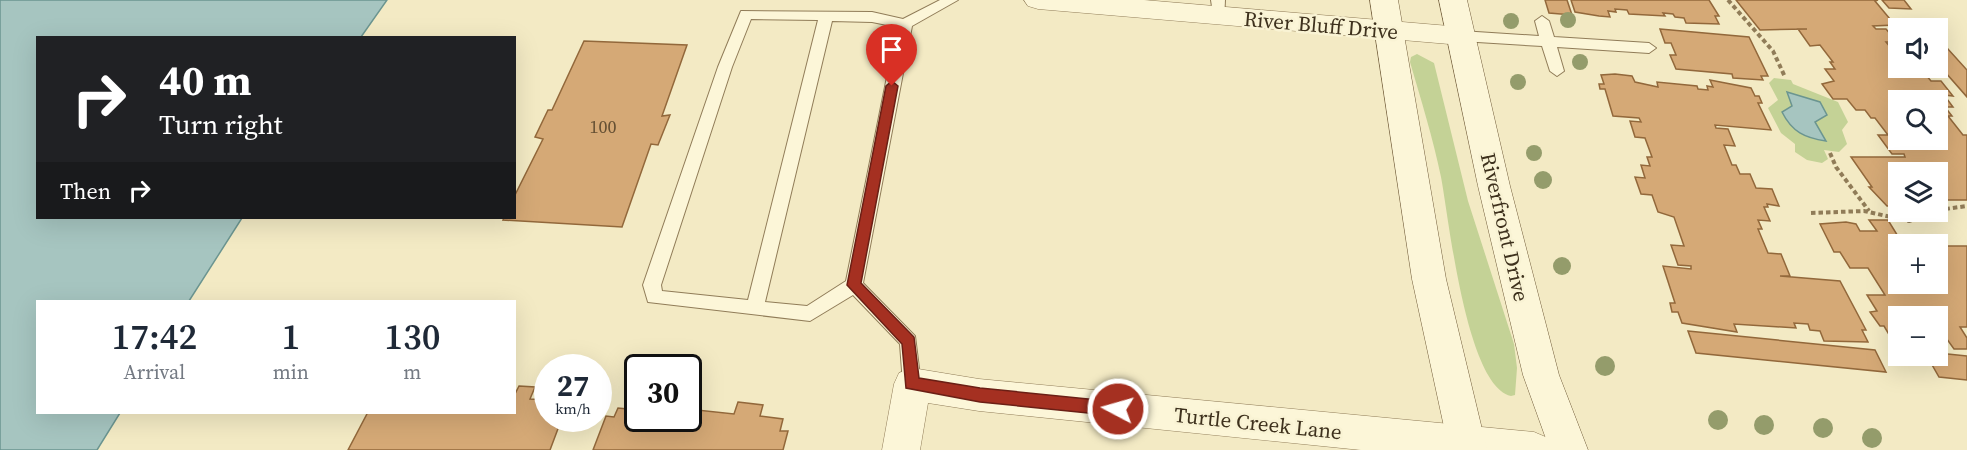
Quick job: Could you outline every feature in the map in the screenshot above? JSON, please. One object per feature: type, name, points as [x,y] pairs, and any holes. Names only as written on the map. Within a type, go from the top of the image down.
[{"type":"street","name":"River Bluff Drive","points":[[1038,0],[1219,8],[1389,32],[1461,36]]},
{"type":"street","points":[[1384,0],[1428,279],[1467,447]]},
{"type":"street","name":"Riverfront Drive","points":[[1453,0],[1494,186],[1540,375],[1569,450]]},
{"type":"street","points":[[901,450],[912,384]]},
{"type":"street","name":"Turtle Creek Lane","points":[[912,384],[980,395],[1467,447],[1533,450]]},
{"type":"lane","points":[[904,24],[854,285],[810,314],[654,297],[652,285],[725,67],[746,14],[826,18],[872,17],[904,24],[951,0]]},
{"type":"lane","points":[[755,308],[826,18]]},
{"type":"lane","points":[[1542,21],[1557,71]]},
{"type":"lane","points":[[1461,36],[1649,48]]},
{"type":"lane","points":[[854,285],[909,341],[912,384]]},
{"type":"path","points":[[1728,0],[1773,51],[1785,77]]},
{"type":"path","points":[[1830,153],[1836,167],[1869,212]]},
{"type":"path","points":[[1948,209],[1967,206]]},
{"type":"path","points":[[1811,213],[1842,210],[1869,212],[1888,217]]},
{"type":"green space","points":[[1417,54],[1434,63],[1468,201],[1514,344],[1517,368],[1515,395],[1511,396],[1495,385],[1482,363],[1471,333],[1455,262],[1438,162],[1410,62],[1411,57]]},
{"type":"green space","points":[[1774,78],[1791,80],[1793,84],[1838,102],[1848,122],[1842,130],[1847,144],[1839,152],[1824,150],[1828,159],[1822,163],[1807,160],[1795,152],[1795,144],[1781,133],[1768,108],[1778,100],[1769,83]]},
{"type":"water","points":[[0,0],[387,0],[362,36],[36,36],[36,219],[241,219],[190,300],[36,300],[36,414],[119,414],[97,450],[0,450]]},
{"type":"water","points":[[1787,92],[1820,102],[1827,115],[1815,122],[1826,141],[1805,136],[1790,125],[1782,112],[1792,106]]},
{"type":"building","points":[[1545,0],[1567,0],[1572,15],[1549,13]]},
{"type":"building","points":[[1571,0],[1709,0],[1719,16],[1715,16],[1719,24],[1686,23],[1684,18],[1675,17],[1673,14],[1663,13],[1665,16],[1629,14],[1627,10],[1615,9],[1616,12],[1608,11],[1610,17],[1599,16],[1575,12]]},
{"type":"building","points":[[1736,0],[1878,0],[1875,1],[1889,18],[1888,25],[1873,26],[1876,29],[1886,29],[1888,31],[1888,42],[1886,42],[1888,44],[1888,78],[1928,78],[1931,81],[1941,81],[1953,96],[1948,95],[1948,90],[1888,90],[1888,135],[1875,118],[1871,118],[1865,110],[1856,110],[1847,99],[1833,99],[1822,84],[1834,81],[1825,69],[1835,69],[1830,62],[1833,62],[1820,45],[1810,46],[1798,29],[1760,30]]},
{"type":"building","points":[[1882,0],[1904,0],[1911,9],[1889,8]]},
{"type":"building","points":[[1660,29],[1749,37],[1768,76],[1761,76],[1763,80],[1733,78],[1732,74],[1676,69],[1670,55],[1676,55],[1671,43],[1665,43]]},
{"type":"building","points":[[584,41],[687,45],[662,116],[670,115],[658,145],[651,144],[622,227],[503,220],[516,219],[516,193],[543,139],[535,137],[548,110],[552,110]]},
{"type":"building","points":[[1948,49],[1967,70],[1967,97],[1948,75]]},
{"type":"building","points":[[1601,75],[1632,76],[1635,82],[1658,87],[1657,82],[1697,86],[1698,89],[1708,90],[1707,86],[1713,87],[1710,80],[1751,88],[1755,96],[1759,96],[1762,103],[1758,103],[1771,130],[1715,125],[1716,128],[1728,129],[1735,146],[1724,145],[1732,165],[1736,165],[1740,174],[1750,174],[1756,188],[1772,189],[1779,206],[1767,204],[1768,207],[1764,207],[1770,221],[1758,220],[1762,229],[1758,229],[1768,253],[1781,254],[1790,276],[1780,276],[1840,281],[1866,330],[1862,330],[1868,342],[1824,341],[1820,331],[1810,330],[1808,324],[1794,323],[1796,328],[1734,324],[1737,332],[1682,323],[1678,312],[1672,312],[1670,303],[1675,303],[1663,266],[1691,269],[1691,266],[1678,265],[1671,245],[1684,246],[1674,217],[1658,212],[1652,195],[1641,194],[1635,177],[1645,178],[1641,165],[1650,166],[1647,157],[1652,157],[1645,138],[1635,137],[1630,121],[1641,122],[1639,118],[1613,116],[1605,89],[1600,89],[1599,84],[1604,84]]},
{"type":"building","points":[[1948,116],[1963,135],[1967,135],[1967,200],[1948,200],[1948,162],[1888,162],[1887,206],[1869,187],[1872,187],[1851,157],[1905,157],[1904,154],[1892,154],[1889,150],[1948,150]]},
{"type":"building","points":[[1878,135],[1888,135],[1888,149]]},
{"type":"building","points":[[1869,220],[1888,220],[1897,234],[1888,234],[1888,294],[1948,294],[1948,246],[1967,246],[1967,327],[1960,327],[1967,338],[1967,349],[1954,349],[1948,341],[1948,306],[1888,306],[1888,333],[1884,326],[1880,326],[1870,312],[1877,311],[1867,295],[1885,295],[1868,268],[1850,268],[1840,252],[1834,252],[1820,224],[1846,222],[1856,224],[1860,231],[1877,231]]},
{"type":"building","points":[[1688,331],[1875,350],[1886,372],[1696,353]]},
{"type":"building","points":[[1948,354],[1967,356],[1967,380],[1939,377],[1933,366],[1948,366]]},
{"type":"building","points":[[519,386],[534,387],[530,399],[534,399],[534,432],[557,432],[550,450],[348,450],[367,414],[516,414],[516,392]]},
{"type":"building","points":[[738,402],[763,405],[760,416],[783,419],[780,431],[788,431],[783,450],[593,450],[600,432],[612,432],[612,417],[618,408],[624,409],[624,432],[702,432],[702,411],[734,414]]},
{"type":"route","points":[[892,86],[854,285],[909,341],[912,384],[980,395],[1118,409]]}]
